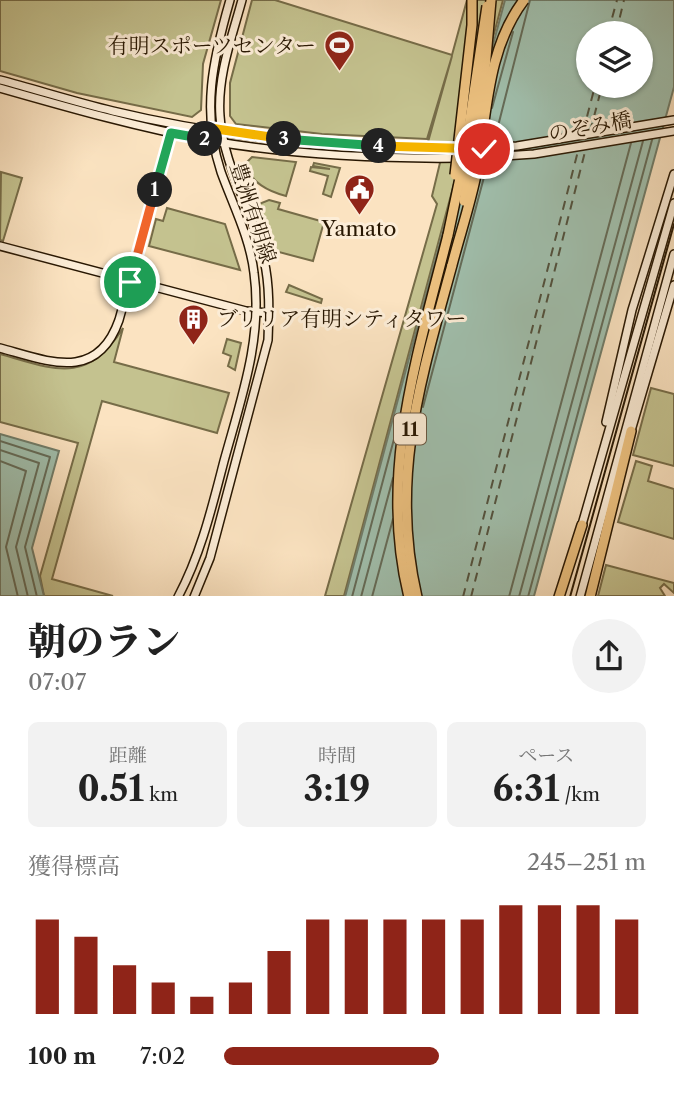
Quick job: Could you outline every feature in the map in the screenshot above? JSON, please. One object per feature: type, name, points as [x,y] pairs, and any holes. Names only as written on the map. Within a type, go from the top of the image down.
[{"type":"highway","name":"11","points":[[448,235],[472,25],[472,0]]},
{"type":"highway","name":"11","points":[[409,596],[398,530],[399,451],[407,402],[464,159],[482,28],[490,0]]},
{"type":"highway","name":"11","points":[[452,265],[481,95],[490,0]]},
{"type":"highway","name":"11","points":[[417,596],[405,529],[407,452],[415,405],[477,174],[498,50],[511,18],[524,0]]},
{"type":"highway","points":[[590,596],[631,430]]},
{"type":"highway","points":[[561,596],[582,525]]},
{"type":"street","name":"豊洲有明線","points":[[181,593],[209,516],[251,365],[257,313],[251,254],[210,128],[211,74],[230,0]]},
{"type":"street","name":"豊洲有明線","points":[[194,596],[203,576],[262,367],[269,313],[264,259],[221,130],[222,78],[242,0]]},
{"type":"street","name":"のぞみ橋","points":[[0,80],[120,113],[221,130],[282,138],[430,149],[517,146],[674,120]]},
{"type":"street","name":"のぞみ橋","points":[[0,88],[171,133],[224,143],[428,159],[518,156],[664,132],[673,135]]},
{"type":"street","points":[[0,348],[53,363],[67,364],[86,360],[109,342],[130,282],[171,133]]},
{"type":"street","points":[[582,525],[611,410],[632,310],[674,174]]},
{"type":"street","points":[[611,410],[674,203]]},
{"type":"street","points":[[0,246],[130,282],[257,313],[269,313]]},
{"type":"street","points":[[601,521],[631,430],[632,417],[674,254]]},
{"type":"street","points":[[580,596],[632,417],[674,285]]},
{"type":"street","points":[[181,593],[191,592],[203,576]]},
{"type":"shaded area","points":[[0,0],[221,0],[203,64],[201,110],[192,117],[77,93],[0,71]]},
{"type":"shaded area","name":"有明スポーツセンター","points":[[252,0],[275,0],[452,55],[467,0],[503,0],[344,596],[325,596],[437,204],[432,196],[445,142],[428,142],[452,56],[427,139],[322,134],[236,124],[230,116],[230,83]]},
{"type":"shaded area","points":[[252,157],[296,162],[286,196],[267,189],[252,177],[244,165]]},
{"type":"shaded area","points":[[314,163],[340,168],[331,197],[323,194],[328,176],[310,171],[311,167],[330,169],[313,166]]},
{"type":"shaded area","points":[[1,172],[22,178],[3,241],[0,240]]},
{"type":"shaded area","points":[[269,200],[280,203],[278,209],[324,222],[313,261],[275,251],[259,204]]},
{"type":"shaded area","points":[[167,208],[225,224],[240,270],[149,246],[156,219],[163,221]]},
{"type":"shaded area","points":[[289,285],[322,299],[321,303],[286,292]]},
{"type":"shaded area","points":[[123,328],[114,362],[229,393],[217,433],[102,401],[52,579],[113,596],[44,596],[40,576],[78,443],[0,422],[0,354],[38,365],[69,368],[96,358],[110,346]]},
{"type":"shaded area","points":[[227,339],[241,343],[235,370],[228,366],[231,356],[223,353]]},
{"type":"shaded area","points":[[651,388],[674,394],[674,466],[633,455]]},
{"type":"shaded area","points":[[636,461],[652,466],[648,481],[674,489],[674,539],[618,522]]},
{"type":"shaded area","points":[[606,565],[674,583],[674,593],[664,584],[660,588],[665,596],[598,596]]},
{"type":"water","points":[[505,0],[674,0],[674,87],[534,596],[345,596]]},
{"type":"water","points":[[0,434],[59,451],[32,548],[44,596],[0,596]]},
{"type":"ferry route","points":[[611,21],[617,0]]},
{"type":"ferry route","points":[[619,21],[624,0]]},
{"type":"ferry route","points":[[583,132],[592,98]]},
{"type":"ferry route","points":[[590,132],[599,98]]},
{"type":"ferry route","points":[[471,596],[586,148]]},
{"type":"ferry route","points":[[463,596],[578,151]]},
{"type":"tram line","points":[[570,596],[674,224]]},
{"type":"place","name":"有明スポーツセンター","points":[[339,73]]},
{"type":"place","name":"Yamato","points":[[359,216]]},
{"type":"place","name":"ブリリア有明シティタワー","points":[[194,346]]},
{"type":"route","points":[[130,282],[171,133],[213,141],[210,128],[327,142],[430,149],[484,149]]}]
